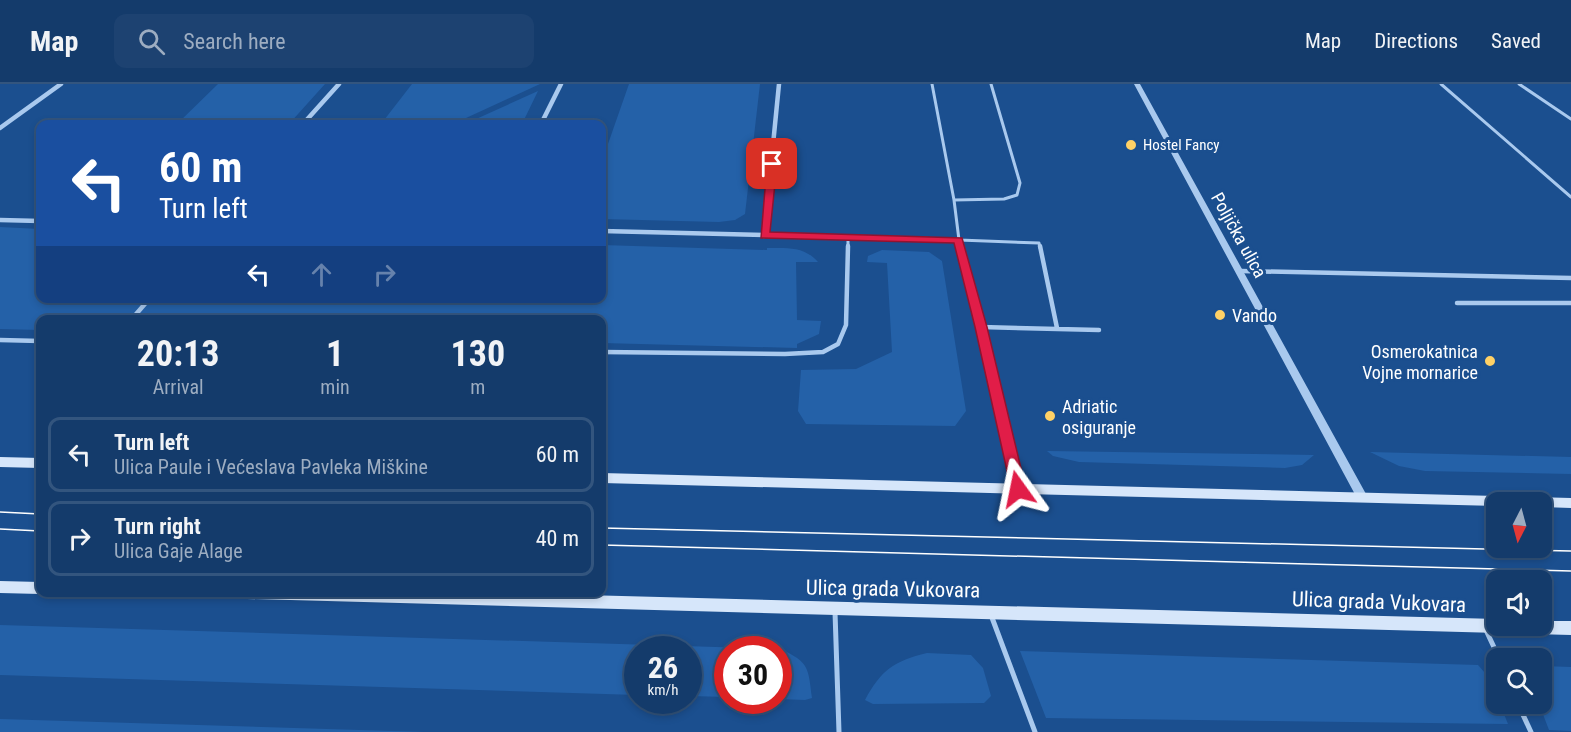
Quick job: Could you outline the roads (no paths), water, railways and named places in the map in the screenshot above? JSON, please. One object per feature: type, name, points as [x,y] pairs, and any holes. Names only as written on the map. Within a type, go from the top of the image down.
[{"type":"main road","points":[[0,462],[36,463]]},
{"type":"main road","points":[[606,478],[1571,503]]},
{"type":"main road","points":[[0,587],[36,588]]},
{"type":"main road","name":"Ulica grada Vukovara","points":[[396,597],[1571,628]]},
{"type":"street","points":[[0,129],[61,84]]},
{"type":"street","points":[[307,120],[339,84]]},
{"type":"street","points":[[543,120],[561,84]]},
{"type":"street","points":[[764,236],[779,84]]},
{"type":"street","name":"Poljička ulica","points":[[1137,84],[1362,497]]},
{"type":"street","points":[[0,220],[36,221]]},
{"type":"street","points":[[606,231],[958,240],[981,327],[1018,489]]},
{"type":"lane","points":[[932,84],[954,200],[958,240],[1039,243],[1057,328]]},
{"type":"lane","points":[[954,200],[1004,199],[1017,195],[1020,183],[992,84]]},
{"type":"lane","points":[[1441,84],[1571,197]]},
{"type":"lane","points":[[1519,84],[1571,119]]},
{"type":"lane","points":[[606,352],[751,355],[823,352],[838,344],[846,325],[848,238]]},
{"type":"lane","points":[[1241,272],[1570,278]]},
{"type":"lane","points":[[135,315],[146,303]]},
{"type":"lane","points":[[1457,303],[1571,303]]},
{"type":"lane","points":[[981,327],[1099,330]]},
{"type":"lane","points":[[0,340],[36,341]]},
{"type":"lane","points":[[835,609],[839,732]]},
{"type":"lane","points":[[990,613],[1035,732]]},
{"type":"lane","points":[[1485,626],[1495,648]]},
{"type":"lane","points":[[1523,714],[1531,732]]},
{"type":"tram line","points":[[0,512],[36,514]]},
{"type":"tram line","points":[[606,528],[1571,551]]},
{"type":"tram line","points":[[0,529],[36,531]]},
{"type":"tram line","points":[[606,545],[1571,571]]},
{"type":"place","name":"Hostel Fancy","points":[[1131,145]]},
{"type":"place","name":"Vando","points":[[1220,315]]},
{"type":"place","name":"Osmerokatnica Vojne mornarice","points":[[1490,361]]},
{"type":"place","name":"Adriatic osiguranje","points":[[1050,416]]}]
